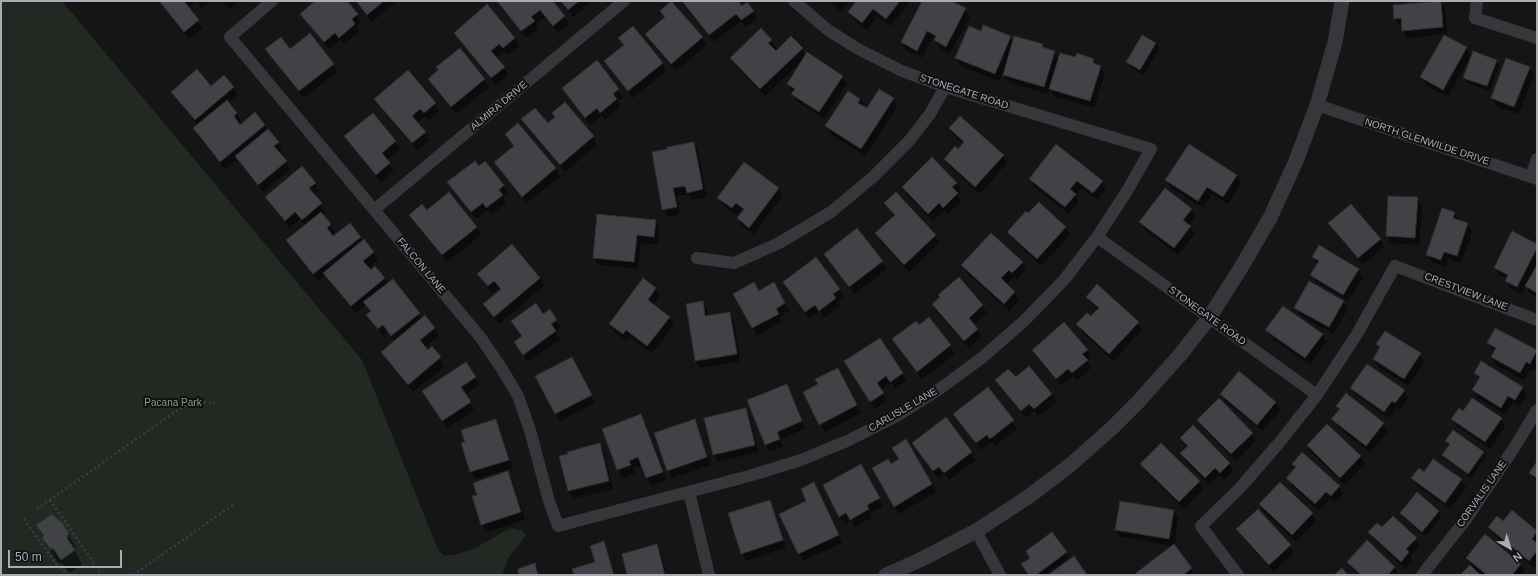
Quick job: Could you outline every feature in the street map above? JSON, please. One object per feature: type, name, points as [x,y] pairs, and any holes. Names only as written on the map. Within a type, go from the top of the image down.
[{"type":"street","name":"FALCON LANE","points":[[272,1],[230,37],[482,338],[518,396],[530,430],[549,501],[558,526]]},
{"type":"street","name":"ALMIRA DRIVE","points":[[374,210],[624,1]]},
{"type":"street","name":"STONEGATE ROAD","points":[[794,1],[828,30],[858,49],[902,71],[946,87],[1151,148]]},
{"type":"street","points":[[886,575],[920,560],[976,531],[1028,497],[1069,466],[1112,428],[1138,402],[1180,355],[1209,318],[1270,218],[1296,161],[1317,105],[1335,42],[1342,1]]},
{"type":"street","points":[[1477,1],[1475,18],[1537,38]]},
{"type":"street","points":[[697,258],[734,262],[779,243],[831,212],[873,177],[909,141],[930,114],[946,87]]},
{"type":"street","name":"NORTH GLENWILDE DRIVE","points":[[1317,105],[1534,178]]},
{"type":"street","name":"CARLISLE LANE","points":[[558,526],[749,476],[808,457],[847,441],[895,417],[941,388],[983,357],[1024,322],[1064,280],[1097,237],[1127,191],[1151,148]]},
{"type":"street","points":[[1534,178],[1537,159]]},
{"type":"street","name":"STONEGATE ROAD","points":[[1097,237],[1317,395]]},
{"type":"street","name":"CRESTVIEW LANE","points":[[1317,395],[1357,334],[1395,266],[1537,320]]},
{"type":"street","points":[[1238,575],[1201,526],[1249,478],[1317,395]]},
{"type":"street","name":"CORVALIS LANE","points":[[1422,575],[1467,518],[1514,448],[1537,410]]},
{"type":"street","points":[[689,492],[709,575]]},
{"type":"street","points":[[976,531],[1000,575]]},
{"type":"path","points":[[37,509],[188,404],[200,402],[215,403]]},
{"type":"path","points":[[50,500],[102,575]]},
{"type":"path","points":[[133,575],[236,503]]},
{"type":"path","points":[[24,518],[56,564],[69,575]]},
{"type":"green space","name":"Pacana Park","points":[[1,1],[62,1],[362,360],[438,550],[444,556],[458,554],[475,548],[511,528],[521,530],[526,535],[510,556],[502,575],[1,575]]},
{"type":"building","points":[[159,1],[184,1],[199,20],[184,32]]},
{"type":"building","points":[[315,1],[347,1],[358,14],[352,19],[355,24],[339,38],[335,33],[324,42],[300,14]]},
{"type":"building","points":[[356,1],[384,1],[367,15]]},
{"type":"building","points":[[497,1],[553,1],[565,16],[553,26],[540,10],[531,17],[535,21],[521,31]]},
{"type":"building","points":[[561,1],[579,1],[568,10]]},
{"type":"building","points":[[671,1],[703,37],[671,64],[645,34],[665,17],[660,11]]},
{"type":"building","points":[[682,1],[738,1],[742,6],[747,2],[754,11],[741,20],[736,14],[709,35]]},
{"type":"building","points":[[856,1],[900,1],[886,19],[873,9],[862,23],[848,12]]},
{"type":"building","points":[[922,1],[951,1],[966,8],[946,47],[934,40],[936,36],[927,31],[917,51],[901,42]]},
{"type":"building","points":[[1441,1],[1443,27],[1402,31],[1401,18],[1394,19],[1393,5]]},
{"type":"building","points":[[487,4],[515,38],[503,48],[499,44],[491,51],[505,67],[491,78],[454,33]]},
{"type":"building","points":[[983,25],[1011,36],[995,74],[955,58],[969,26],[981,31]]},
{"type":"building","points":[[633,26],[663,63],[628,91],[604,61],[624,45],[618,38]]},
{"type":"building","points":[[761,28],[772,40],[768,43],[776,51],[791,36],[803,48],[760,89],[730,58]]},
{"type":"building","points":[[310,33],[334,64],[299,91],[265,49],[281,37],[290,49]]},
{"type":"building","points":[[1142,35],[1156,43],[1140,70],[1126,62]]},
{"type":"building","points":[[1444,35],[1467,47],[1443,90],[1420,77]]},
{"type":"building","points":[[1014,36],[1043,44],[1042,47],[1055,51],[1044,87],[1003,75]]},
{"type":"building","points":[[460,48],[485,79],[451,107],[428,79],[438,70],[436,67]]},
{"type":"building","points":[[1473,51],[1497,60],[1487,86],[1463,78]]},
{"type":"building","points":[[807,52],[843,76],[819,112],[791,94],[795,89],[787,84]]},
{"type":"building","points":[[1060,53],[1075,57],[1077,53],[1094,59],[1093,63],[1101,66],[1090,101],[1049,89]]},
{"type":"building","points":[[1506,58],[1530,67],[1514,107],[1491,98]]},
{"type":"building","points":[[597,60],[619,89],[613,94],[617,99],[600,113],[597,108],[585,118],[562,88]]},
{"type":"building","points":[[197,69],[211,86],[224,75],[234,87],[195,120],[171,92]]},
{"type":"building","points":[[408,70],[436,103],[424,113],[420,109],[412,116],[426,132],[412,143],[374,99]]},
{"type":"building","points":[[879,89],[894,98],[861,149],[825,126],[848,91],[860,99],[858,103],[867,108]]},
{"type":"building","points":[[227,100],[237,113],[234,116],[240,125],[255,112],[265,125],[220,162],[193,128]]},
{"type":"building","points":[[565,102],[594,136],[560,165],[521,119],[535,108],[548,123],[555,117],[552,113]]},
{"type":"building","points":[[373,113],[396,141],[382,153],[390,163],[376,175],[344,136]]},
{"type":"building","points":[[960,116],[1004,155],[975,187],[944,159],[955,146],[958,149],[964,142],[949,128]]},
{"type":"building","points":[[518,123],[556,168],[522,197],[494,162],[514,146],[505,134]]},
{"type":"building","points":[[268,129],[279,142],[274,146],[287,161],[258,185],[235,156]]},
{"type":"building","points":[[694,142],[703,189],[687,193],[685,186],[673,188],[677,207],[662,210],[652,152],[667,149],[667,147]]},
{"type":"building","points":[[1056,144],[1103,181],[1093,193],[1077,181],[1070,189],[1076,194],[1065,207],[1029,179]]},
{"type":"building","points":[[1189,144],[1237,175],[1223,197],[1207,187],[1198,201],[1165,180]]},
{"type":"building","points":[[932,157],[957,183],[952,187],[958,193],[943,208],[939,203],[928,214],[902,187]]},
{"type":"building","points":[[475,161],[479,166],[485,161],[504,185],[499,190],[503,195],[486,208],[483,203],[471,212],[447,182]]},
{"type":"building","points":[[744,162],[779,188],[749,228],[737,218],[744,209],[736,203],[732,208],[717,198]]},
{"type":"building","points":[[302,166],[316,183],[309,188],[322,203],[302,220],[295,212],[285,221],[265,197]]},
{"type":"building","points":[[1165,188],[1192,209],[1183,220],[1191,226],[1174,248],[1139,222]]},
{"type":"building","points":[[449,192],[477,227],[442,255],[409,215],[422,204],[427,210]]},
{"type":"building","points":[[896,192],[936,235],[904,265],[875,233],[895,215],[884,203]]},
{"type":"building","points":[[1388,196],[1418,197],[1415,238],[1386,236]]},
{"type":"building","points":[[1039,202],[1066,227],[1037,259],[1007,232],[1026,211],[1028,213]]},
{"type":"building","points":[[1351,204],[1381,239],[1358,258],[1328,223]]},
{"type":"building","points":[[1442,208],[1455,212],[1453,218],[1468,223],[1457,256],[1444,252],[1441,260],[1426,255]]},
{"type":"building","points":[[321,212],[331,224],[327,228],[333,236],[350,223],[361,237],[313,274],[286,240]]},
{"type":"building","points":[[597,214],[656,220],[654,237],[637,235],[634,262],[593,258]]},
{"type":"building","points":[[857,228],[883,261],[849,287],[824,254]]},
{"type":"building","points":[[1512,231],[1537,244],[1537,248],[1517,287],[1505,281],[1508,275],[1494,268]]},
{"type":"building","points":[[991,233],[1023,262],[1012,273],[1009,270],[1001,278],[1015,292],[1004,304],[961,265]]},
{"type":"building","points":[[364,239],[374,252],[363,261],[371,270],[375,266],[385,278],[351,306],[323,273]]},
{"type":"building","points":[[512,244],[540,278],[494,317],[483,304],[501,289],[494,281],[488,286],[477,274]]},
{"type":"building","points":[[1319,245],[1359,269],[1343,295],[1310,275],[1319,261],[1312,257]]},
{"type":"building","points":[[816,257],[840,289],[833,294],[836,298],[819,311],[815,305],[805,312],[783,282]]},
{"type":"building","points":[[1537,265],[1537,293],[1525,286]]},
{"type":"building","points":[[959,277],[983,305],[969,318],[978,329],[964,341],[932,304],[940,297],[938,295]]},
{"type":"building","points":[[643,278],[656,288],[648,300],[670,317],[647,346],[626,330],[623,334],[609,324]]},
{"type":"building","points":[[393,279],[420,313],[391,336],[383,325],[378,329],[366,315],[371,311],[363,302]]},
{"type":"building","points":[[1309,281],[1344,301],[1329,327],[1294,308]]},
{"type":"building","points":[[754,282],[759,291],[774,282],[785,303],[776,309],[779,314],[752,328],[733,294]]},
{"type":"building","points":[[1097,284],[1139,322],[1109,354],[1076,324],[1087,313],[1091,316],[1099,308],[1086,297]]},
{"type":"building","points":[[703,301],[705,316],[730,312],[737,354],[695,361],[686,304]]},
{"type":"building","points":[[536,303],[543,314],[550,309],[557,320],[551,324],[556,331],[523,355],[514,342],[522,336],[511,321]]},
{"type":"building","points":[[1283,306],[1323,334],[1305,358],[1265,330]]},
{"type":"building","points":[[425,315],[435,328],[420,340],[428,350],[432,346],[441,357],[408,385],[381,352]]},
{"type":"building","points":[[929,317],[951,345],[917,372],[892,339],[916,321],[919,325]]},
{"type":"building","points":[[1064,322],[1088,350],[1082,354],[1088,360],[1072,373],[1068,369],[1056,379],[1032,350]]},
{"type":"building","points":[[1495,328],[1537,350],[1530,364],[1526,362],[1520,373],[1491,357],[1496,348],[1487,343]]},
{"type":"building","points":[[1385,331],[1421,353],[1404,379],[1373,359],[1380,347],[1376,344]]},
{"type":"building","points":[[880,338],[903,373],[890,382],[886,376],[877,383],[884,393],[870,402],[844,361]]},
{"type":"building","points":[[572,357],[592,395],[555,414],[535,376]]},
{"type":"building","points":[[1481,361],[1523,387],[1515,400],[1508,396],[1501,408],[1472,390],[1480,377],[1474,373]]},
{"type":"building","points":[[466,362],[476,377],[461,387],[471,402],[442,421],[422,391]]},
{"type":"building","points":[[1367,364],[1405,390],[1395,403],[1392,401],[1384,412],[1350,388]]},
{"type":"building","points":[[1029,366],[1052,394],[1034,409],[1029,404],[1021,411],[995,380],[1008,369],[1016,377]]},
{"type":"building","points":[[838,368],[857,405],[819,425],[803,392],[818,384],[815,379]]},
{"type":"building","points":[[1239,371],[1276,402],[1257,425],[1220,394]]},
{"type":"building","points":[[787,384],[802,421],[777,432],[780,439],[765,445],[747,400]]},
{"type":"building","points":[[988,387],[1014,420],[990,439],[987,435],[976,443],[953,414]]},
{"type":"building","points":[[1346,393],[1384,423],[1366,446],[1331,419],[1340,409],[1336,406]]},
{"type":"building","points":[[1219,398],[1253,433],[1231,454],[1197,420]]},
{"type":"building","points":[[1472,398],[1502,418],[1485,442],[1451,419],[1459,408],[1463,411]]},
{"type":"building","points":[[746,408],[755,445],[713,455],[704,418]]},
{"type":"building","points":[[641,414],[663,472],[646,478],[638,457],[629,461],[631,465],[617,470],[602,429]]},
{"type":"building","points":[[946,417],[972,452],[944,473],[939,467],[933,471],[912,443]]},
{"type":"building","points":[[496,419],[509,460],[470,472],[461,443],[465,442],[461,430]]},
{"type":"building","points":[[695,419],[707,457],[667,471],[654,433]]},
{"type":"building","points":[[1327,424],[1361,456],[1340,478],[1307,445]]},
{"type":"building","points":[[1193,425],[1230,463],[1220,473],[1215,468],[1205,478],[1180,453],[1188,446],[1180,438]]},
{"type":"building","points":[[1453,430],[1484,452],[1468,474],[1442,455],[1450,444],[1445,441]]},
{"type":"building","points":[[906,439],[932,484],[894,507],[872,468],[888,459],[891,464],[899,459],[892,448]]},
{"type":"building","points":[[600,443],[609,481],[568,491],[559,456],[568,454],[567,452]]},
{"type":"building","points":[[1161,443],[1200,481],[1179,502],[1140,464]]},
{"type":"building","points":[[1302,452],[1340,486],[1331,496],[1326,492],[1315,504],[1286,478],[1296,467],[1292,464]]},
{"type":"building","points":[[1433,459],[1462,479],[1445,503],[1411,478],[1419,468],[1424,472]]},
{"type":"building","points":[[1537,461],[1537,478],[1529,473]]},
{"type":"building","points":[[861,464],[880,498],[867,505],[869,509],[850,520],[846,513],[839,517],[823,485]]},
{"type":"building","points":[[508,471],[521,512],[481,525],[472,496],[477,495],[473,483]]},
{"type":"building","points":[[814,482],[839,535],[798,554],[779,514],[806,501],[801,489]]},
{"type":"building","points":[[1280,482],[1313,513],[1292,535],[1259,504]]},
{"type":"building","points":[[1417,492],[1439,511],[1422,532],[1400,513]]},
{"type":"building","points":[[770,500],[783,540],[741,554],[728,513]]},
{"type":"building","points":[[1120,501],[1174,510],[1169,539],[1115,530]]},
{"type":"building","points":[[1258,509],[1291,545],[1269,565],[1236,529]]},
{"type":"building","points":[[1512,510],[1537,531],[1532,539],[1537,543],[1537,551],[1529,561],[1488,527],[1497,516],[1503,521]]},
{"type":"building","points":[[52,514],[62,523],[69,533],[67,538],[75,550],[61,560],[53,548],[51,550],[42,538],[44,536],[36,525]]},
{"type":"building","points":[[1393,516],[1417,538],[1406,549],[1409,552],[1401,562],[1368,532],[1377,523],[1382,527]]},
{"type":"building","points":[[1052,532],[1067,552],[1036,575],[1029,575],[1021,564],[1030,558],[1026,551]]},
{"type":"building","points":[[1485,534],[1521,564],[1512,575],[1487,575],[1466,558]]},
{"type":"building","points":[[1367,540],[1395,567],[1388,575],[1361,575],[1347,562]]},
{"type":"building","points":[[604,541],[614,575],[574,575],[572,569],[595,562],[590,546]]},
{"type":"building","points":[[657,544],[665,575],[627,575],[622,554]]},
{"type":"building","points":[[1174,544],[1192,568],[1183,575],[1137,575],[1136,573]]},
{"type":"building","points":[[1074,556],[1087,575],[1048,575]]},
{"type":"building","points":[[535,563],[538,575],[519,575],[518,569]]},
{"type":"building","points":[[1470,565],[1480,575],[1460,575]]},
{"type":"building","points":[[1342,568],[1348,575],[1334,575]]}]
